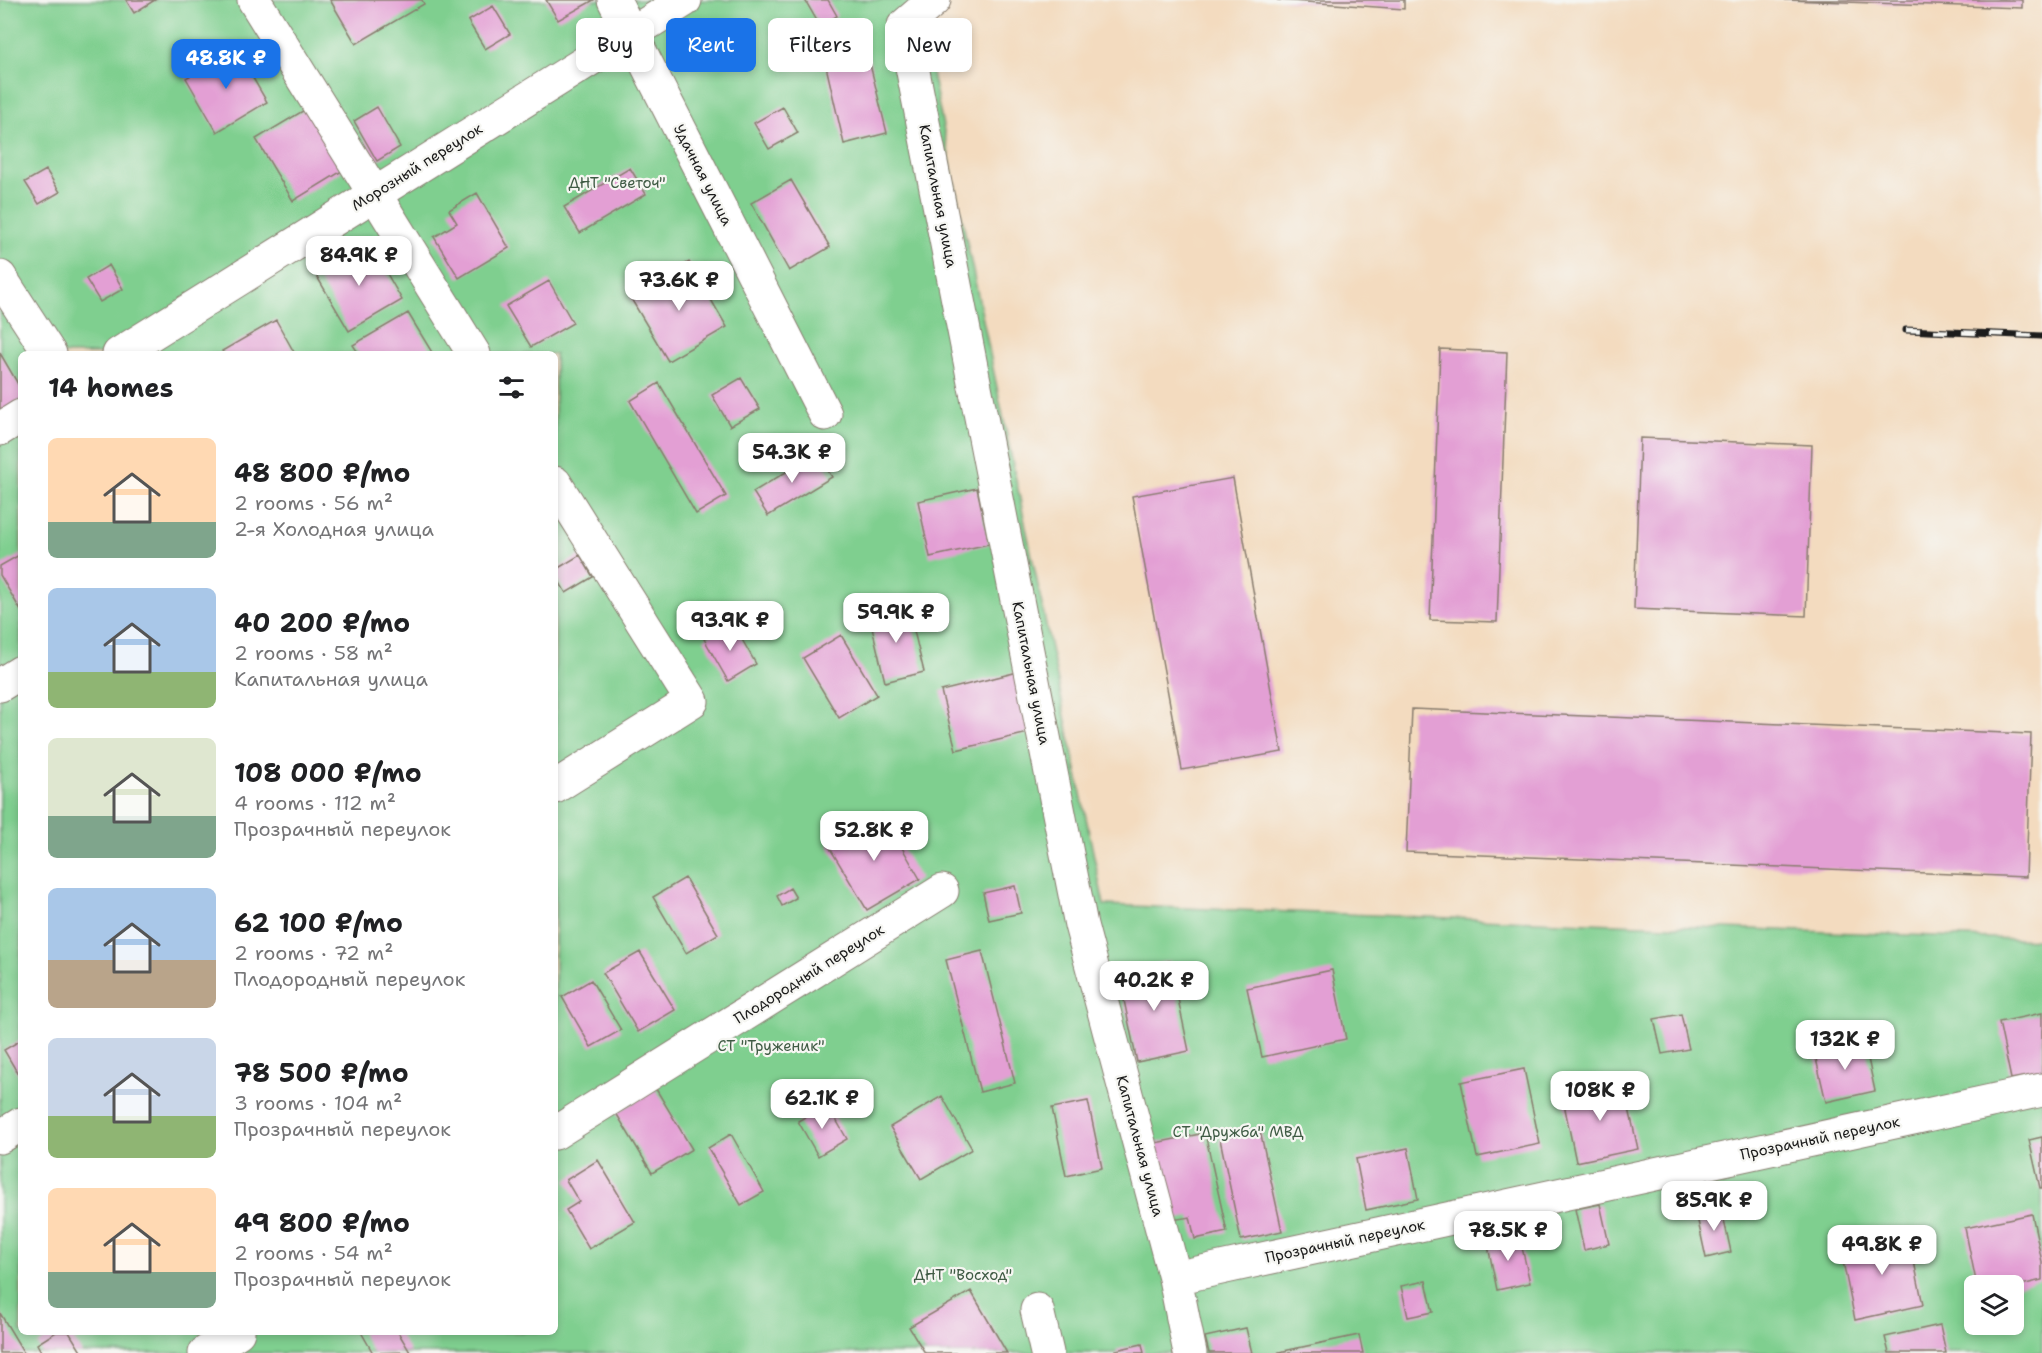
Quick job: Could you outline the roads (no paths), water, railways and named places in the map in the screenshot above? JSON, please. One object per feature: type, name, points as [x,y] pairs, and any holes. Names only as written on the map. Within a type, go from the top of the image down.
[{"type":"street","points":[[254,0],[472,351]]},
{"type":"street","name":"Удачная улица","points":[[614,0],[623,18]]},
{"type":"street","name":"Морозный переулок","points":[[654,18],[685,0]]},
{"type":"street","name":"Капитальная улица","points":[[934,0],[904,26],[1081,925],[1175,1278],[1190,1353]]},
{"type":"street","name":"Морозный переулок","points":[[124,351],[576,66]]},
{"type":"street","name":"Удачная улица","points":[[650,72],[825,414]]},
{"type":"street","points":[[0,277],[48,351]]},
{"type":"street","points":[[0,429],[18,418]]},
{"type":"street","points":[[558,488],[692,701],[558,785]]},
{"type":"street","points":[[0,685],[18,674]]},
{"type":"street","name":"Плодородный переулок","points":[[558,1131],[942,891]]},
{"type":"street","name":"Прозрачный переулок","points":[[1175,1278],[2042,1090]]},
{"type":"street","points":[[0,1137],[18,1126]]},
{"type":"street","points":[[1036,1310],[1047,1353]]},
{"type":"street","points":[[205,1353],[233,1335]]},
{"type":"railway","points":[[1906,330],[2042,336]]},
{"type":"park label","name":"ДНТ \"Светоч\"","points":[[617,183]]},
{"type":"park label","name":"СТ \"Труженик\"","points":[[771,1046]]},
{"type":"park label","name":"СТ \"Дружба\" МВД","points":[[1238,1132]]},
{"type":"park label","name":"ДНТ \"Восход\"","points":[[963,1275]]}]
